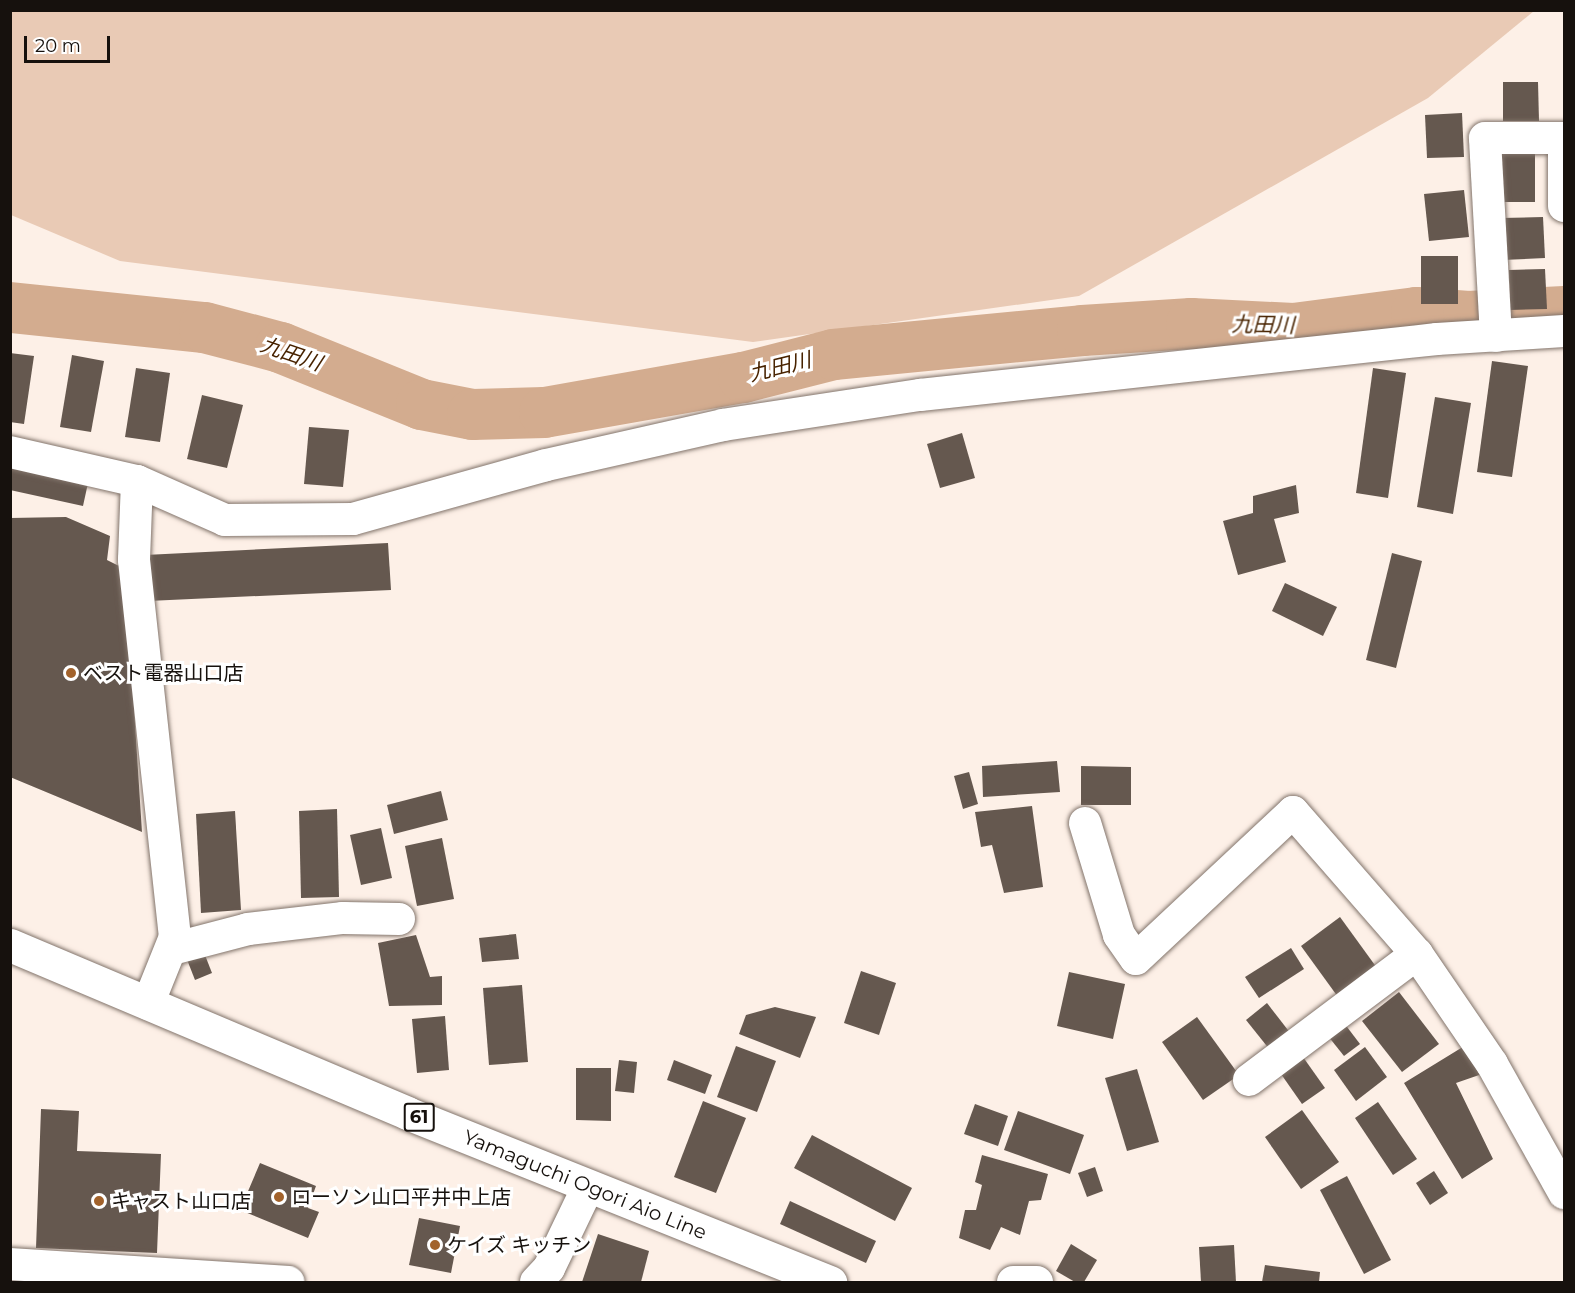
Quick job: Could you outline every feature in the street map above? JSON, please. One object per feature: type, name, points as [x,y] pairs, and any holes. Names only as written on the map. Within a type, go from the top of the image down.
[{"type":"main road","name":"Yamaguchi Ogori Aio Line","points":[[10,945],[588,1187],[830,1282]]},
{"type":"street","points":[[1495,325],[1485,138],[1563,138],[1564,206]]},
{"type":"street","points":[[10,452],[137,481],[225,520],[353,519],[546,465],[723,424],[920,394],[1495,325],[1564,331]]},
{"type":"street","points":[[137,481],[134,560],[175,937],[172,950],[148,1004]]},
{"type":"street","points":[[1085,823],[1119,935],[1136,959],[1293,812],[1417,954],[1492,1064],[1564,1193]]},
{"type":"street","points":[[172,950],[248,929],[343,918],[399,919]]},
{"type":"street","points":[[1249,1080],[1417,954]]},
{"type":"street","points":[[536,1282],[549,1268],[588,1187]]},
{"type":"street","points":[[10,1264],[288,1282]]},
{"type":"street","points":[[1013,1282],[1037,1282]]},
{"type":"shaded area","points":[[10,11],[1534,11],[1428,98],[1079,296],[753,342],[120,261],[11,215]]},
{"type":"building","points":[[1503,82],[1538,82],[1539,121],[1503,121]]},
{"type":"building","points":[[1462,113],[1464,157],[1427,158],[1425,115]]},
{"type":"building","points":[[1499,154],[1535,154],[1535,202],[1499,202]]},
{"type":"building","points":[[1464,190],[1469,237],[1429,241],[1424,194]]},
{"type":"building","points":[[1543,217],[1545,258],[1502,260],[1501,218]]},
{"type":"building","points":[[1421,256],[1458,256],[1458,304],[1421,304]]},
{"type":"building","points":[[1545,269],[1547,309],[1510,310],[1509,270]]},
{"type":"building","points":[[10,353],[34,356],[24,424],[10,422]]},
{"type":"building","points":[[72,355],[104,361],[91,432],[60,427]]},
{"type":"building","points":[[1492,361],[1528,366],[1512,477],[1477,472]]},
{"type":"building","points":[[136,368],[170,373],[160,442],[125,437]]},
{"type":"building","points":[[1373,368],[1406,373],[1388,498],[1356,493]]},
{"type":"building","points":[[202,395],[243,405],[227,468],[187,459]]},
{"type":"building","points":[[1435,397],[1471,403],[1453,514],[1417,507]]},
{"type":"building","points":[[309,427],[349,430],[343,487],[304,484]]},
{"type":"building","points":[[962,433],[975,478],[940,488],[927,444]]},
{"type":"building","points":[[10,465],[88,483],[83,506],[10,490]]},
{"type":"building","points":[[1296,485],[1299,513],[1274,519],[1286,562],[1238,575],[1223,521],[1253,513],[1253,496]]},
{"type":"building","name":"ベスト電器山口店","points":[[66,517],[110,536],[107,560],[125,569],[142,832],[10,777],[10,518]]},
{"type":"building","points":[[388,543],[391,590],[148,601],[145,555]]},
{"type":"building","points":[[1392,553],[1422,561],[1396,668],[1366,660]]},
{"type":"building","points":[[1285,583],[1337,607],[1323,636],[1272,611]]},
{"type":"building","points":[[1057,761],[1060,792],[983,797],[982,766]]},
{"type":"building","points":[[1081,766],[1131,767],[1131,805],[1081,805]]},
{"type":"building","points":[[969,772],[978,804],[963,809],[954,776]]},
{"type":"building","points":[[441,791],[448,820],[394,834],[387,805]]},
{"type":"building","points":[[1032,806],[1043,887],[1004,893],[992,845],[981,847],[975,812]]},
{"type":"building","points":[[337,809],[339,897],[301,898],[299,811]]},
{"type":"building","points":[[235,811],[241,910],[201,913],[196,814]]},
{"type":"building","points":[[381,828],[392,878],[361,885],[350,835]]},
{"type":"building","points":[[442,838],[454,899],[417,906],[405,846]]},
{"type":"building","points":[[1340,917],[1377,968],[1338,997],[1301,946]]},
{"type":"building","points":[[516,934],[519,959],[482,962],[479,938]]},
{"type":"building","points":[[416,935],[430,977],[442,976],[442,1005],[389,1006],[378,943]]},
{"type":"building","points":[[1291,948],[1304,969],[1259,998],[1245,977]]},
{"type":"building","points":[[203,950],[212,973],[195,980],[186,957]]},
{"type":"building","points":[[861,971],[896,983],[879,1035],[844,1023]]},
{"type":"building","points":[[1069,972],[1125,984],[1113,1039],[1057,1026]]},
{"type":"building","points":[[522,985],[528,1062],[489,1065],[483,988]]},
{"type":"building","points":[[1399,992],[1439,1044],[1402,1072],[1362,1021]]},
{"type":"building","points":[[1267,1003],[1291,1034],[1270,1050],[1246,1020]]},
{"type":"building","points":[[775,1007],[816,1017],[800,1058],[739,1034],[746,1015]]},
{"type":"building","points":[[445,1016],[449,1070],[417,1073],[412,1019]]},
{"type":"building","points":[[1197,1017],[1239,1075],[1203,1100],[1162,1042]]},
{"type":"building","points":[[1344,1023],[1360,1044],[1344,1056],[1328,1036]]},
{"type":"building","points":[[1466,1045],[1482,1074],[1456,1083],[1493,1159],[1462,1179],[1404,1083]]},
{"type":"building","points":[[736,1046],[776,1061],[757,1112],[717,1097]]},
{"type":"building","points":[[1365,1047],[1387,1077],[1356,1101],[1334,1070]]},
{"type":"building","points":[[1303,1057],[1325,1088],[1302,1104],[1281,1074]]},
{"type":"building","points":[[619,1060],[637,1062],[634,1093],[615,1091]]},
{"type":"building","points":[[674,1060],[712,1075],[705,1094],[667,1080]]},
{"type":"building","points":[[576,1068],[611,1068],[611,1121],[576,1120]]},
{"type":"building","points":[[1137,1069],[1159,1142],[1127,1151],[1105,1078]]},
{"type":"building","points":[[703,1101],[746,1118],[716,1193],[674,1177]]},
{"type":"building","points":[[1378,1102],[1417,1159],[1393,1175],[1355,1118]]},
{"type":"building","points":[[975,1104],[1008,1116],[998,1146],[964,1134]]},
{"type":"building","name":"キャスト山口店","points":[[41,1109],[79,1111],[77,1151],[161,1154],[157,1253],[36,1248]]},
{"type":"building","points":[[1302,1110],[1339,1162],[1301,1189],[1265,1137]]},
{"type":"building","points":[[1018,1111],[1084,1135],[1070,1174],[1004,1150]]},
{"type":"building","points":[[812,1135],[912,1188],[895,1221],[794,1168]]},
{"type":"building","points":[[982,1155],[1048,1174],[1041,1200],[1029,1201],[1020,1235],[1001,1227],[990,1250],[959,1238],[965,1210],[976,1210],[982,1185],[975,1182]]},
{"type":"building","name":"ローソン山口平井中上店","points":[[260,1163],[316,1186],[308,1208],[319,1212],[308,1238],[240,1210]]},
{"type":"building","points":[[1095,1167],[1103,1191],[1087,1197],[1078,1173]]},
{"type":"building","points":[[1434,1171],[1448,1193],[1430,1205],[1416,1183]]},
{"type":"building","points":[[1347,1176],[1391,1260],[1364,1274],[1320,1190]]},
{"type":"building","points":[[790,1201],[876,1241],[866,1263],[780,1224]]},
{"type":"building","name":"ケイズ キッチン","points":[[419,1218],[460,1226],[451,1273],[409,1265]]},
{"type":"building","points":[[598,1234],[649,1251],[641,1282],[582,1282]]},
{"type":"building","points":[[1071,1244],[1097,1260],[1084,1282],[1075,1282],[1056,1271]]},
{"type":"building","points":[[1234,1245],[1236,1282],[1201,1282],[1199,1247]]},
{"type":"building","points":[[1265,1265],[1320,1272],[1319,1282],[1262,1282]]},
{"type":"waterway","name":"九田川","points":[[10,307],[204,327],[280,347],[421,404],[472,414],[544,412],[743,377],[833,354],[1082,330],[1191,323],[1293,328],[1416,312],[1468,316],[1564,311]]},
{"type":"place","name":"ベスト電器山口店","points":[[71,673]]},
{"type":"place","name":"ローソン山口平井中上店","points":[[279,1197]]},
{"type":"place","name":"キャスト山口店","points":[[99,1201]]},
{"type":"place","name":"ケイズ キッチン","points":[[435,1245]]}]
